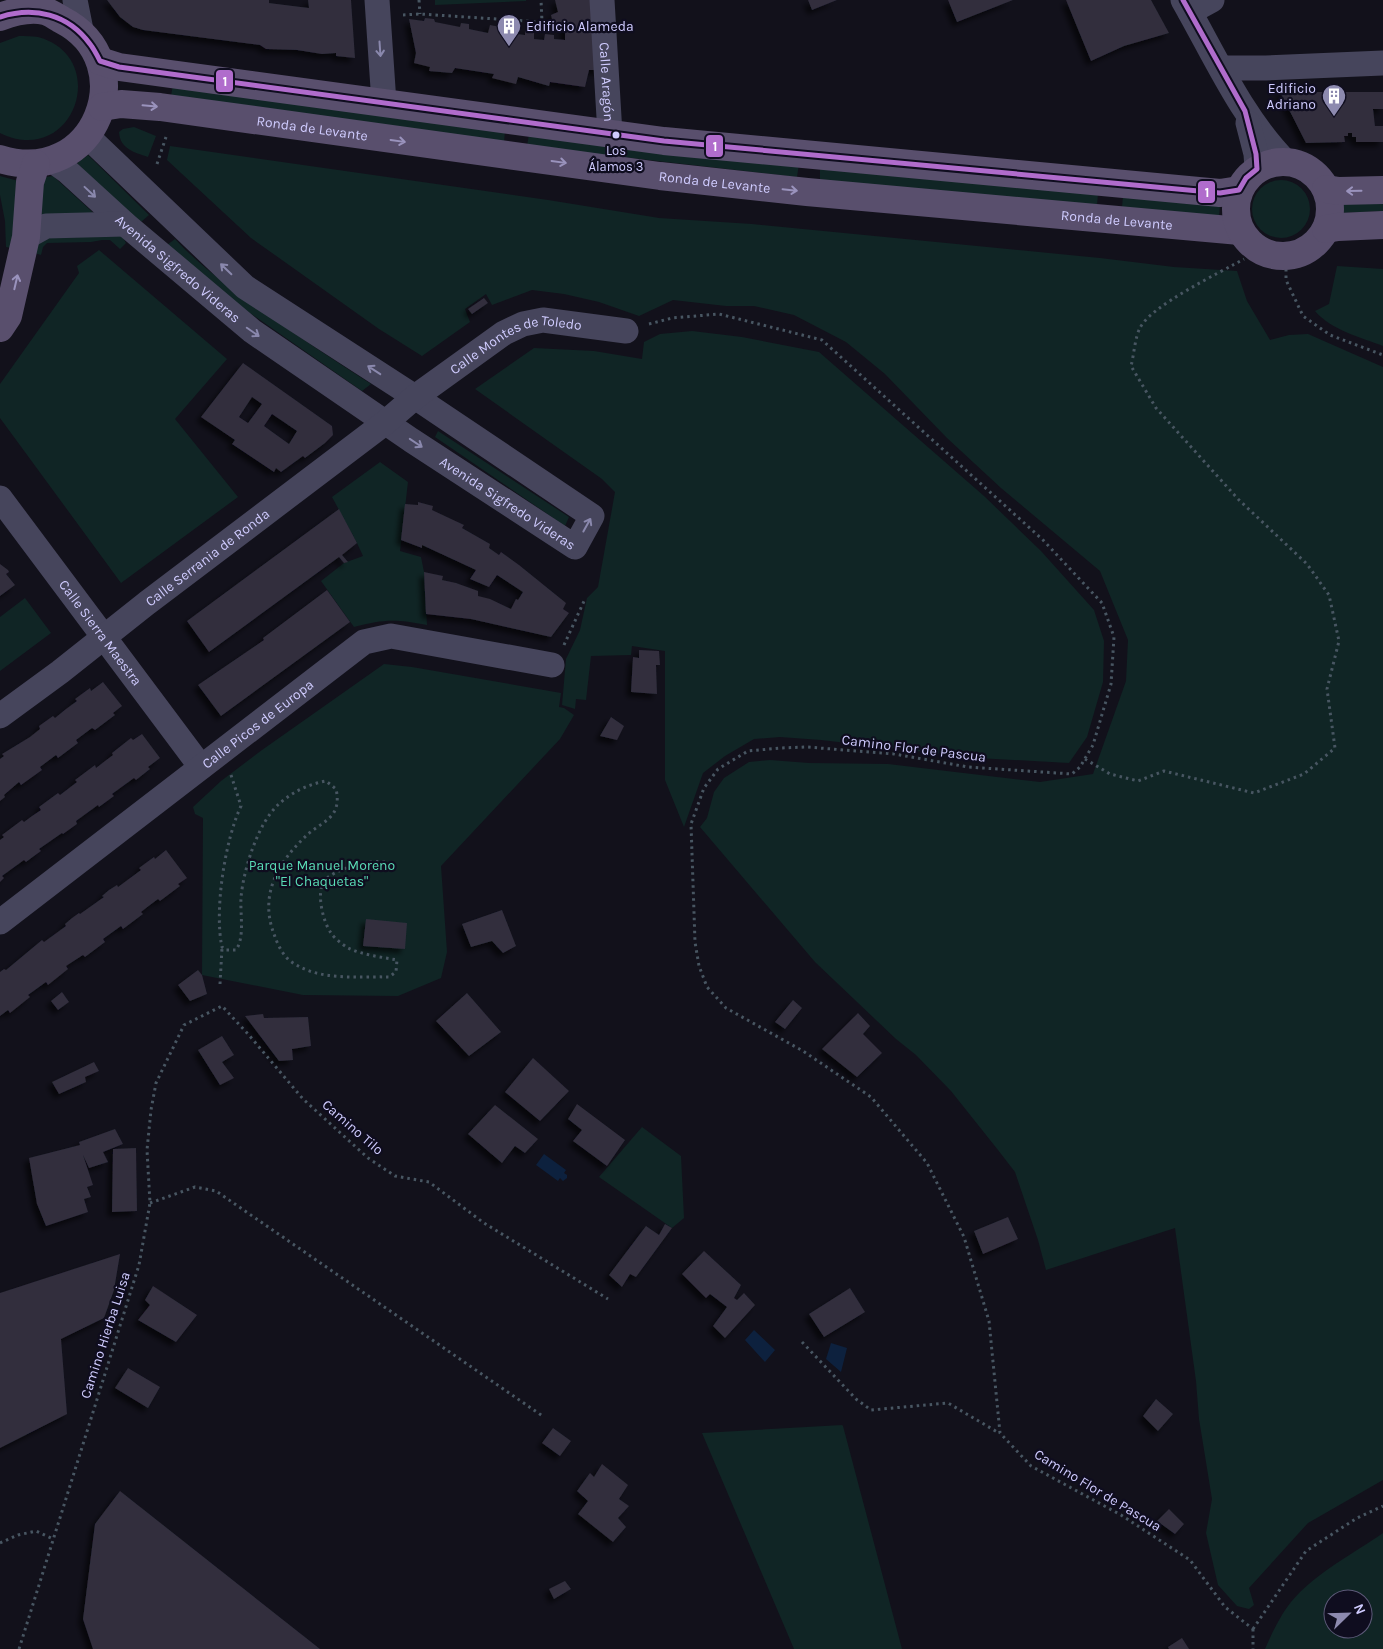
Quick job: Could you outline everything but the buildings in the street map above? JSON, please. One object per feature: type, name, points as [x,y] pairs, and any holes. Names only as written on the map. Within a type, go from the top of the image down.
[{"type":"main road","points":[[0,17],[35,5],[72,25],[89,41],[100,61],[104,84],[102,107],[87,136],[72,151],[44,162],[15,164],[0,159]]},
{"type":"main road","points":[[100,61],[119,67],[610,134],[1220,194],[1239,190]]},
{"type":"main road","name":"Ronda de Levante","points":[[102,107],[121,104],[160,107],[660,176],[953,206],[1240,231]]},
{"type":"main road","points":[[0,328],[8,316],[26,237],[30,182],[44,162]]},
{"type":"main road","points":[[1286,162],[1296,164],[1318,178],[1326,189],[1330,216],[1326,229],[1310,249],[1296,255],[1279,257],[1263,253],[1250,244],[1240,231],[1236,218],[1235,204],[1239,190],[1246,178],[1257,169],[1269,163],[1286,162]]},
{"type":"main road","points":[[1326,189],[1339,191],[1383,190]]},
{"type":"main road","points":[[1326,229],[1383,225]]},
{"type":"street","points":[[75,0],[82,35]]},
{"type":"street","name":"Calle Aragón","points":[[602,0],[610,134]]},
{"type":"street","points":[[1212,0],[1187,6],[1245,111],[1271,147],[1286,162]]},
{"type":"street","points":[[384,103],[387,7]]},
{"type":"street","points":[[1221,68],[1383,63]]},
{"type":"street","points":[[1245,111],[1256,154],[1257,169]]},
{"type":"street","name":"Avenida Sigfredo Videras","points":[[44,162],[68,171],[125,224],[237,320],[386,422],[575,547],[592,516],[415,397],[245,287],[87,136]]},
{"type":"street","points":[[26,237],[46,226],[125,224]]},
{"type":"street","name":"Calle Montes de Toledo","points":[[415,397],[504,333],[523,324],[543,320],[626,331]]},
{"type":"street","name":"Calle Serrania de Ronda","points":[[0,716],[105,638],[147,603],[386,422],[415,397]]},
{"type":"street","name":"Calle Sierra Maestra","points":[[0,498],[201,767]]},
{"type":"street","name":"Calle Picos de Europa","points":[[0,922],[364,642],[391,636],[556,659]]},
{"type":"path","points":[[419,0],[420,14]]},
{"type":"path","points":[[387,7],[420,14],[542,22],[541,0]]},
{"type":"path","points":[[157,164],[166,137]]},
{"type":"path","points":[[1286,256],[1286,280],[1302,316],[1330,335],[1383,355]]},
{"type":"path","points":[[1085,759],[1110,774],[1138,781],[1164,771],[1254,793],[1304,774],[1335,748],[1327,689],[1339,641],[1329,595],[1307,564],[1238,499],[1156,408],[1131,366],[1140,327],[1156,311],[1190,289],[1244,259]]},
{"type":"path","name":"Camino Flor de Pascua","points":[[626,331],[672,318],[720,314],[822,340],[1043,540],[1102,603],[1114,637],[1111,684],[1093,745],[1085,759],[1072,774],[968,768],[894,754],[807,747],[748,752],[718,769],[704,788],[691,824],[695,942],[699,966],[707,987],[726,1008],[803,1052],[871,1098],[927,1164],[964,1237],[989,1321],[1000,1433],[1031,1466],[1121,1515],[1190,1560],[1225,1607],[1253,1628]]},
{"type":"path","points":[[556,659],[585,599]]},
{"type":"path","points":[[220,984],[222,947],[220,910],[223,879],[233,822],[240,806],[230,769]]},
{"type":"path","points":[[222,947],[226,950],[236,950],[241,943],[243,878],[250,856],[269,815],[279,804],[310,784],[326,781],[336,789],[338,797],[336,808],[331,816],[307,835],[283,862],[274,878],[269,894],[269,910],[273,932],[280,949],[289,960],[319,974],[389,977],[396,972],[397,960],[364,953],[347,947],[331,934],[319,898],[324,882],[335,874],[376,860],[385,862]]},
{"type":"path","name":"Camino Tilo","points":[[184,1025],[222,1006],[303,1099],[368,1158],[395,1176],[429,1182],[484,1223],[608,1299]]},
{"type":"path","name":"Camino Hierba Luisa","points":[[18,1649],[139,1265],[150,1203],[147,1150],[156,1083],[184,1025]]},
{"type":"path","points":[[150,1203],[195,1188],[216,1191],[544,1417]]},
{"type":"path","points":[[802,1342],[856,1399],[871,1410],[948,1402],[1000,1433]]},
{"type":"path","points":[[1254,1649],[1253,1628],[1306,1551],[1357,1518],[1383,1506]]},
{"type":"path","points":[[0,1544],[18,1535],[36,1531],[52,1539]]},
{"type":"green space","points":[[435,0],[526,0],[526,1],[435,5]]},
{"type":"green space","points":[[19,36],[38,37],[61,48],[74,66],[78,86],[74,106],[64,124],[48,136],[26,140],[0,133],[0,43]]},
{"type":"green space","points":[[173,84],[505,130],[504,143],[171,96]]},
{"type":"green space","points":[[134,127],[156,136],[148,157],[129,149],[120,138],[119,132],[123,129]]},
{"type":"green space","points":[[529,134],[799,164],[797,177],[527,146]]},
{"type":"green space","points":[[170,146],[548,200],[659,218],[752,224],[1174,267],[1237,271],[1247,301],[1270,340],[1289,335],[1308,334],[1383,367],[1383,1480],[1308,1523],[1249,1588],[1254,1605],[1249,1609],[1237,1606],[1218,1585],[1206,1533],[1212,1499],[1199,1419],[1196,1381],[1175,1228],[1046,1270],[1015,1172],[998,1150],[951,1091],[916,1055],[896,1039],[815,962],[700,827],[707,818],[714,792],[724,778],[749,762],[770,760],[809,763],[888,764],[1040,782],[1093,774],[1126,681],[1128,640],[1100,571],[1001,488],[947,438],[885,374],[846,342],[794,315],[754,306],[726,306],[673,300],[639,316],[599,302],[564,294],[532,290],[492,305],[486,294],[465,309],[470,322],[422,356],[379,329],[251,238],[167,160]]},
{"type":"green space","points":[[88,155],[149,215],[141,222],[100,187],[77,163]]},
{"type":"green space","points":[[820,167],[1098,193],[1097,206],[820,180]]},
{"type":"green space","points":[[0,176],[22,182],[17,249],[6,247],[5,221],[0,195]]},
{"type":"green space","points":[[53,176],[99,218],[38,217],[38,178]]},
{"type":"green space","points":[[1281,180],[1297,185],[1305,193],[1310,209],[1305,225],[1297,233],[1281,238],[1265,233],[1257,225],[1252,209],[1257,193],[1265,185]]},
{"type":"green space","points":[[1123,196],[1220,205],[1219,217],[1122,207]]},
{"type":"green space","points":[[1383,200],[1383,211],[1341,213],[1341,201]]},
{"type":"green space","points":[[122,236],[126,243],[120,249],[110,240],[102,240],[47,243],[43,247],[41,255],[34,253],[35,247],[42,238]]},
{"type":"green space","points":[[175,239],[184,249],[235,291],[299,337],[371,384],[362,391],[240,306],[167,245]]},
{"type":"green space","points":[[99,250],[227,359],[175,419],[238,497],[121,583],[0,418],[0,384],[79,273],[77,266]]},
{"type":"green space","points":[[1337,266],[1383,269],[1383,346],[1337,328],[1315,311],[1329,304]]},
{"type":"green space","points":[[692,331],[742,337],[819,352],[984,496],[1041,551],[1094,610],[1104,641],[1103,682],[1087,737],[1069,763],[977,758],[821,740],[780,737],[754,739],[725,756],[703,773],[684,827],[665,780],[665,651],[632,646],[631,655],[591,656],[586,700],[576,699],[575,709],[562,705],[566,659],[580,630],[587,598],[598,587],[615,492],[602,479],[475,389],[534,348],[594,351],[642,359],[644,342],[660,334]]},
{"type":"green space","points":[[438,431],[569,517],[565,526],[435,437]]},
{"type":"green space","points":[[380,462],[408,482],[400,551],[421,557],[424,572],[427,625],[390,621],[374,622],[354,627],[321,581],[344,563],[363,556],[332,497]]},
{"type":"green space","points":[[25,598],[51,633],[0,671],[0,617]]},
{"type":"green space","name":"Parque Manuel Moreno \"El Chaquetas\"","points":[[384,664],[412,667],[561,693],[559,707],[574,715],[560,739],[441,866],[447,952],[441,978],[398,996],[303,995],[202,975],[203,818],[195,814],[193,807],[221,781],[262,750]]},
{"type":"green space","points":[[642,1127],[681,1156],[684,1218],[672,1228],[599,1177]]},
{"type":"green space","points":[[842,1425],[902,1649],[794,1649],[702,1433]]},
{"type":"green space","points":[[1383,1533],[1383,1649],[1265,1649],[1273,1631],[1291,1602],[1311,1582]]},
{"type":"water","points":[[544,1154],[566,1170],[564,1173],[567,1175],[567,1178],[563,1181],[560,1178],[558,1181],[536,1165]]},
{"type":"water","points":[[754,1330],[775,1350],[765,1362],[745,1340]]},
{"type":"water","points":[[831,1343],[847,1348],[841,1372],[826,1359]]},
{"type":"transit line","name":"1","points":[[0,17],[25,12],[49,15],[61,19],[81,34],[100,61],[119,67],[664,141],[1220,193],[1239,190],[1246,178],[1257,169],[1256,154],[1245,111],[1183,0]]},
{"type":"place","name":"Edificio Alameda","points":[[509,47]]},
{"type":"place","name":"Edificio Adriano","points":[[1334,117]]},
{"type":"place","name":"Los Álamos 3","points":[[616,135]]}]
